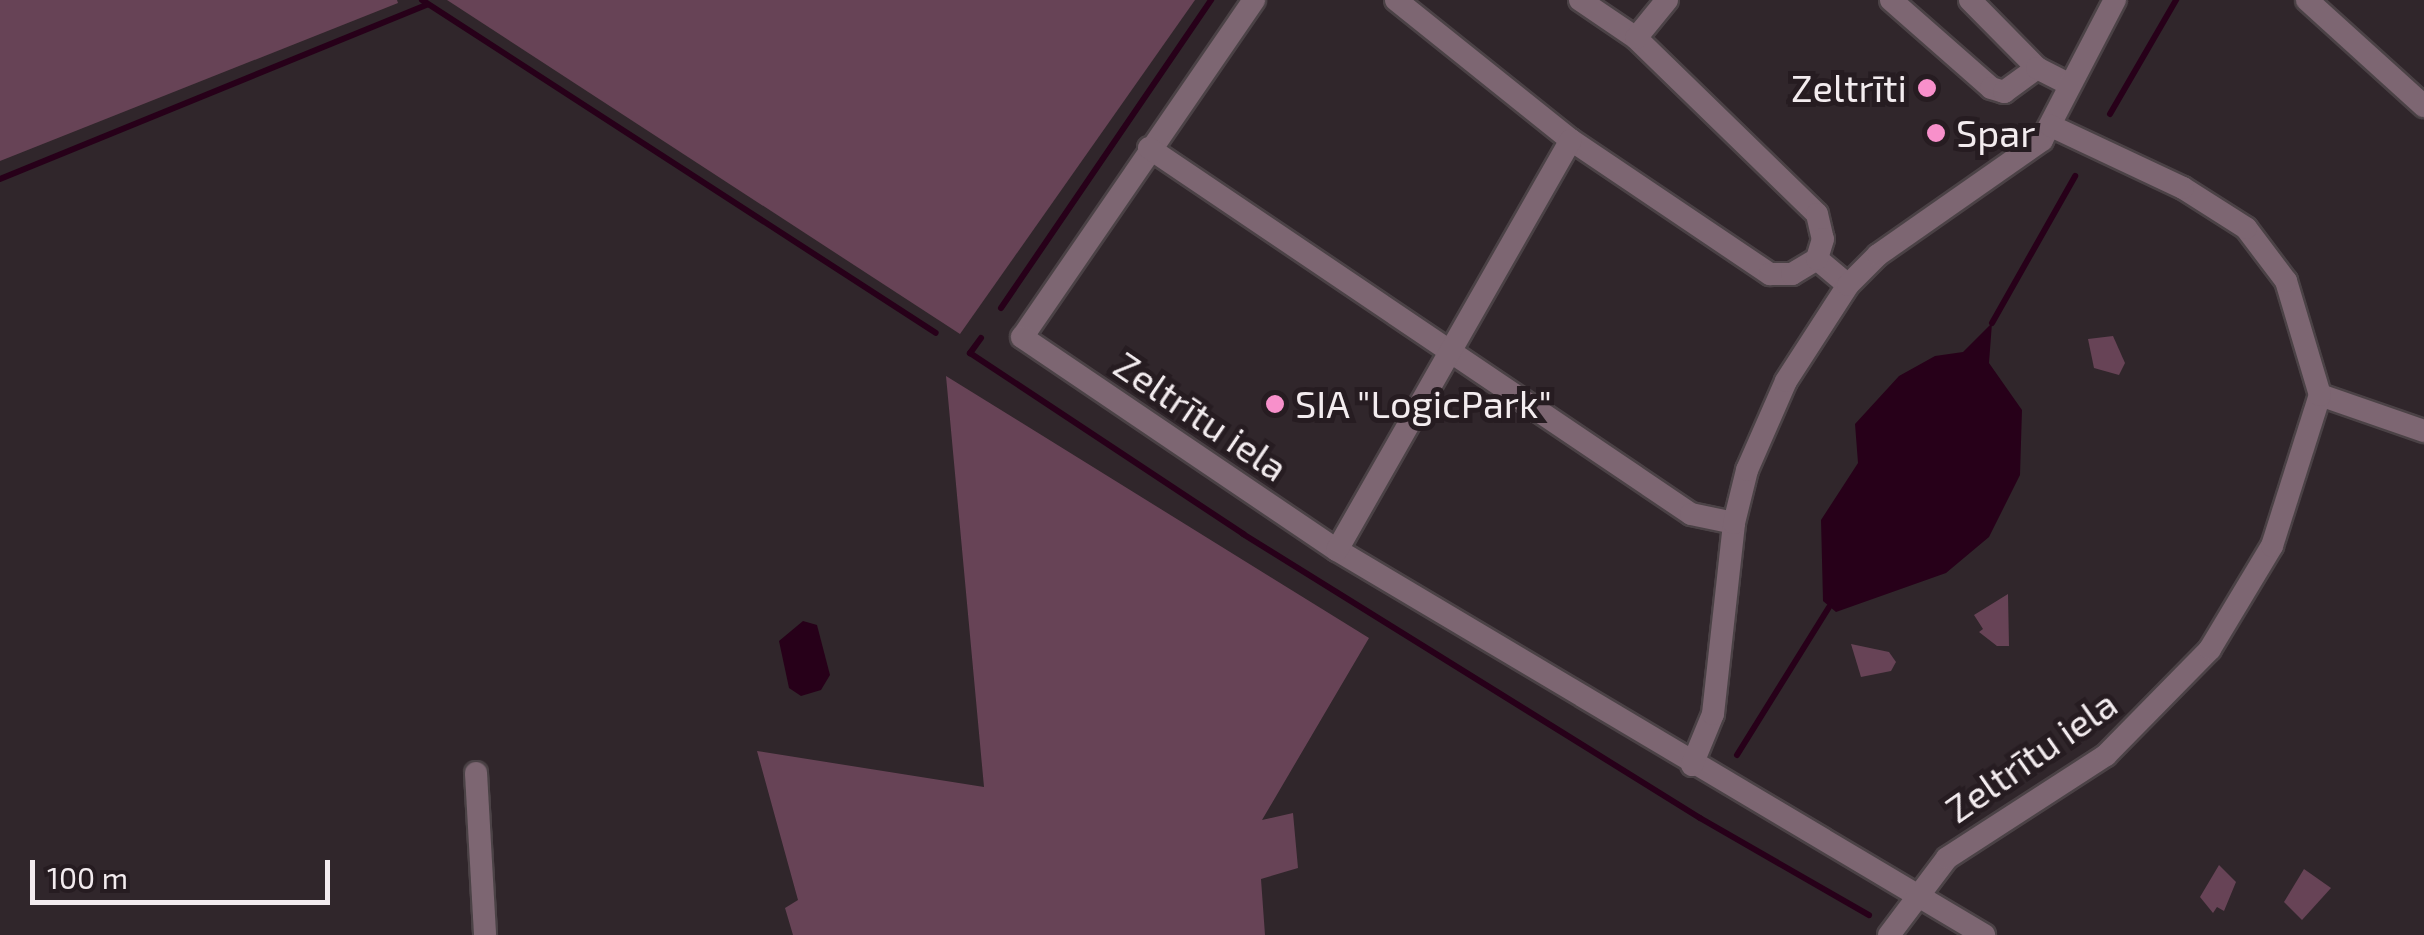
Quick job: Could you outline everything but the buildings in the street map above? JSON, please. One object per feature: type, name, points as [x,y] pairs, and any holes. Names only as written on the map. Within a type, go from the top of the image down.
[{"type":"street","name":"Zeltrītu iela","points":[[1254,0],[1022,337],[1337,550],[1692,765],[1984,935]]},
{"type":"street","points":[[1396,0],[1571,140],[1770,274],[1792,274],[1817,260],[1824,238],[1817,214],[1636,38],[1580,0]]},
{"type":"street","points":[[1636,38],[1667,0]]},
{"type":"street","points":[[1891,0],[1991,88],[2004,92],[2037,68]]},
{"type":"street","points":[[1970,0],[2037,68],[2070,85]]},
{"type":"street","points":[[1692,765],[1713,714],[1734,523],[1747,470],[1786,381],[1848,285],[1878,255],[2008,169],[2050,126],[2115,0]]},
{"type":"street","points":[[2307,0],[2424,106]]},
{"type":"street","points":[[2050,126],[2183,188],[2246,228],[2286,281],[2320,395],[2424,431]]},
{"type":"street","points":[[1337,550],[1571,140]]},
{"type":"street","points":[[1150,148],[1691,514],[1734,523]]},
{"type":"street","points":[[1817,260],[1848,285]]},
{"type":"street","name":"Zeltrītu iela","points":[[1916,895],[1947,858],[2106,755],[2210,649],[2272,546],[2320,395]]},
{"type":"street","points":[[476,773],[485,935]]},
{"type":"street","points":[[1889,935],[1916,895]]},
{"type":"shaded area","points":[[0,0],[397,0],[398,3],[0,161]]},
{"type":"shaded area","points":[[447,0],[1195,0],[960,334]]},
{"type":"shaded area","points":[[1992,323],[1989,363],[2022,410],[2020,475],[1989,537],[1946,573],[1836,612],[1823,601],[1821,520],[1858,463],[1855,424],[1899,376],[1935,356],[1963,352]]},
{"type":"shaded area","points":[[2113,336],[2125,363],[2119,375],[2094,368],[2088,339]]},
{"type":"shaded area","points":[[946,376],[1369,638],[1262,820],[1293,813],[1298,868],[1261,879],[1265,935],[793,935],[785,908],[798,900],[757,751],[984,787]]},
{"type":"shaded area","points":[[2008,594],[2009,646],[1997,646],[1979,632],[1983,629],[1974,615]]},
{"type":"shaded area","points":[[803,621],[817,625],[830,675],[821,690],[801,696],[789,688],[779,641]]},
{"type":"shaded area","points":[[1851,644],[1889,652],[1896,662],[1891,671],[1861,677]]},
{"type":"shaded area","points":[[2219,865],[2236,882],[2224,911],[2217,907],[2213,913],[2200,897]]},
{"type":"shaded area","points":[[2304,869],[2331,888],[2302,920],[2284,902]]},
{"type":"waterway","points":[[422,0],[936,333]]},
{"type":"waterway","points":[[1001,308],[1211,0]]},
{"type":"waterway","points":[[2110,114],[2176,0]]},
{"type":"waterway","points":[[0,179],[427,5]]},
{"type":"waterway","points":[[1992,323],[2075,176]]},
{"type":"waterway","points":[[981,338],[970,353],[1243,534],[1700,818],[1869,915]]},
{"type":"waterway","points":[[1737,755],[1829,607]]},
{"type":"place","name":"Zeltrīti","points":[[1927,88]]},
{"type":"place","name":"Spar","points":[[1936,133]]},
{"type":"place","name":"SIA \"LogicPark\"","points":[[1275,404]]}]
